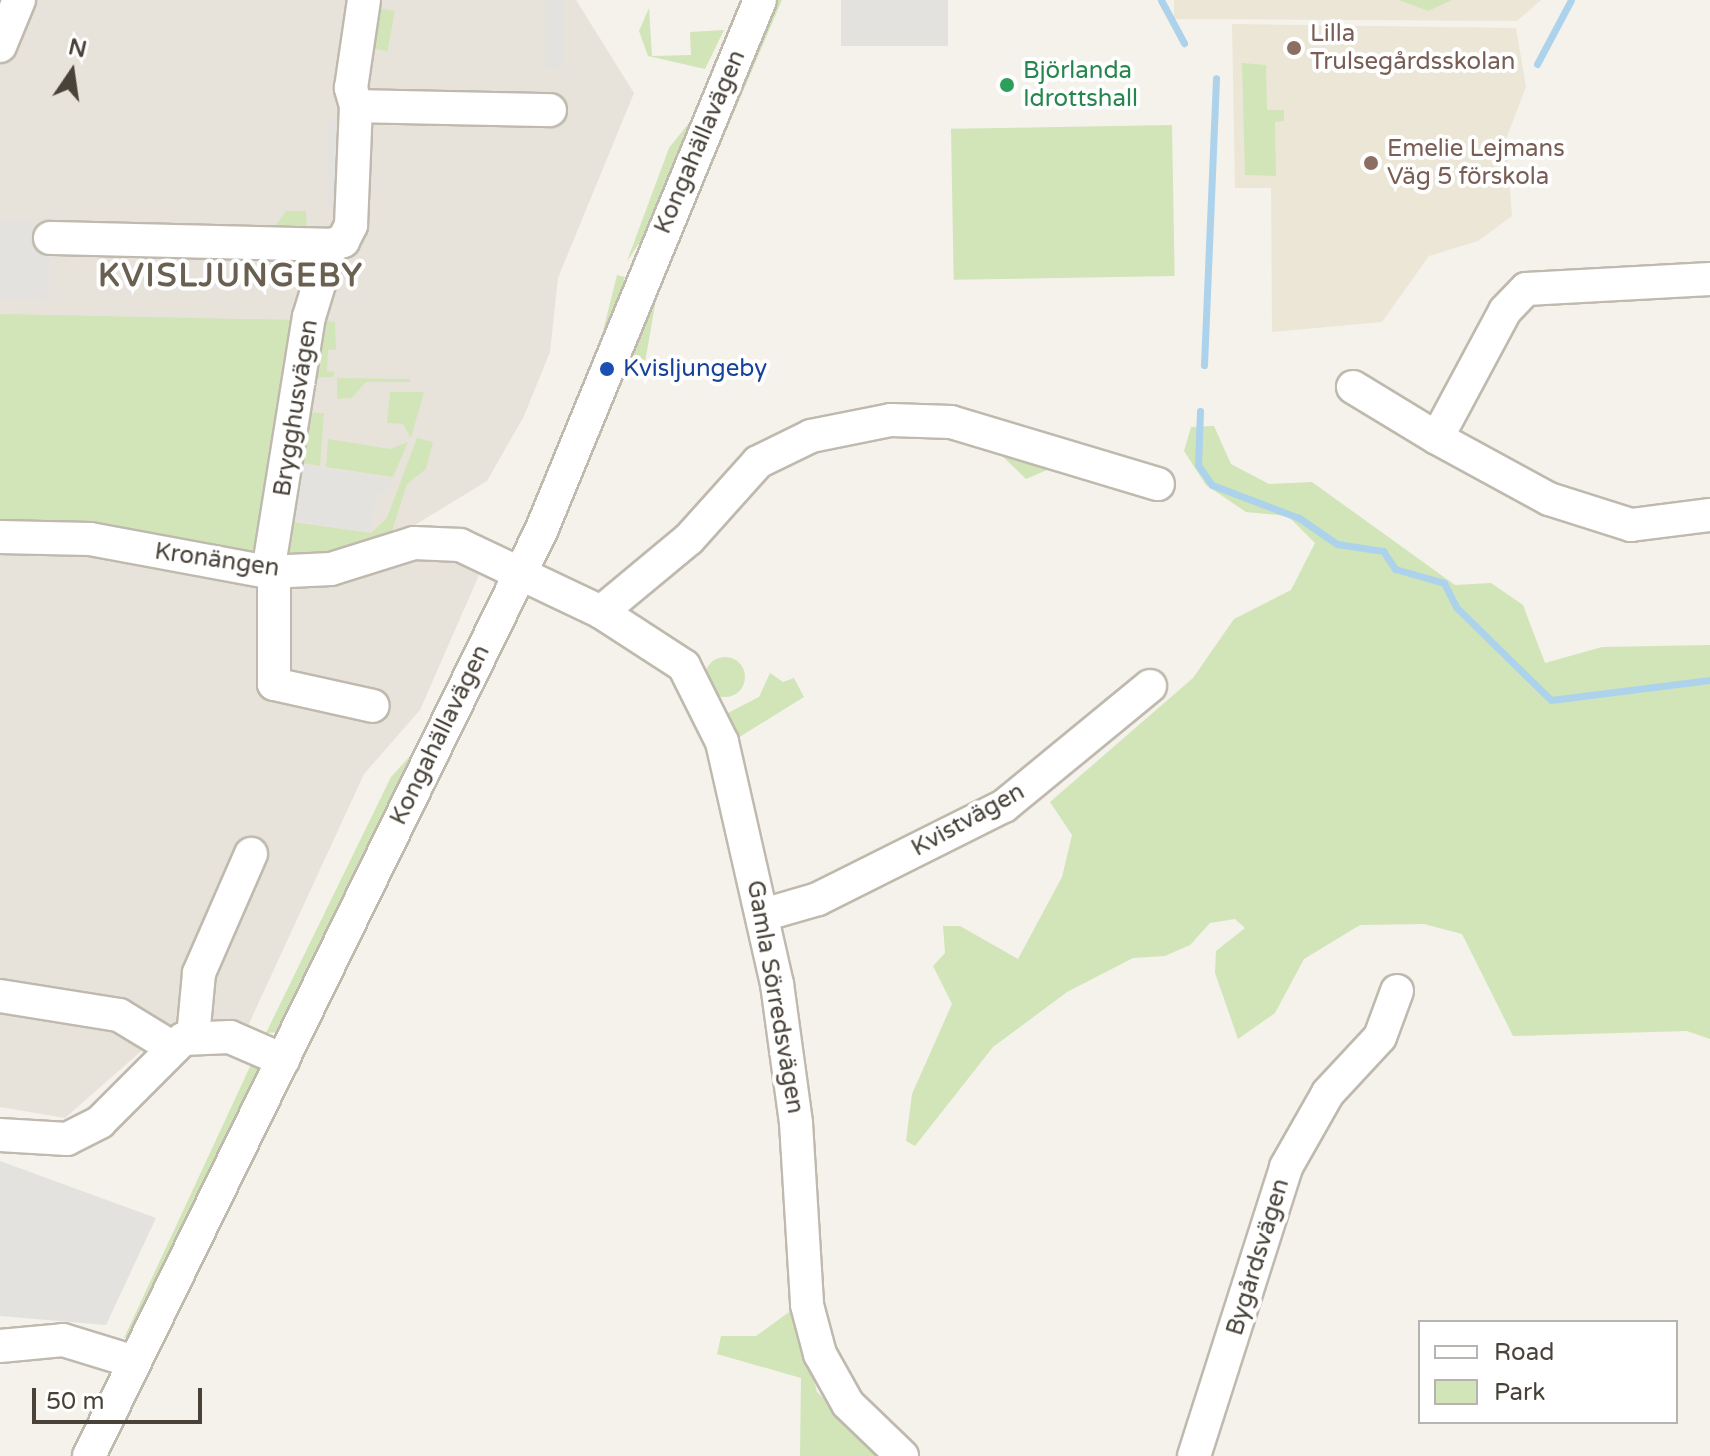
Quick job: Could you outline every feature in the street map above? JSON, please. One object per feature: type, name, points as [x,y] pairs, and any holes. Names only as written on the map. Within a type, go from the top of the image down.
[{"type":"street","points":[[0,46],[19,0]]},
{"type":"street","name":"Brygghusvägen","points":[[364,0],[351,88],[356,106],[351,225],[343,241],[331,245],[309,317],[271,572],[274,684],[373,706]]},
{"type":"street","name":"Kongahällavägen","points":[[89,1456],[521,571],[760,0]]},
{"type":"street","points":[[356,106],[550,110]]},
{"type":"street","points":[[50,238],[331,245]]},
{"type":"street","points":[[1437,438],[1505,311],[1526,289],[1710,279]]},
{"type":"street","points":[[1353,387],[1437,438],[1549,499],[1631,525],[1710,515]]},
{"type":"street","points":[[601,612],[689,539],[758,462],[811,436],[891,420],[951,422],[1158,484]]},
{"type":"street","name":"Kronängen","points":[[0,537],[90,539],[271,572],[331,569],[437,541],[521,571]]},
{"type":"street","name":"Gamla Sörredsvägen","points":[[521,571],[601,612],[665,650],[701,691],[722,742],[763,915],[795,1109],[807,1305],[833,1384],[902,1456]]},
{"type":"street","name":"Kvistvägen","points":[[763,915],[818,899],[1004,806],[1150,686]]},
{"type":"street","points":[[0,1135],[24,1141],[78,1133],[100,1122],[181,1041],[199,973],[251,854]]},
{"type":"street","name":"Bygårdsvägen","points":[[1194,1456],[1286,1167],[1328,1093],[1380,1037],[1397,991]]},
{"type":"street","points":[[0,996],[119,1015],[181,1041],[230,1037],[283,1060]]},
{"type":"street","points":[[0,1346],[63,1340],[135,1362]]},
{"type":"shaded area","points":[[0,0],[576,0],[634,93],[558,278],[550,352],[524,416],[487,481],[392,539],[470,562],[479,575],[420,710],[364,774],[247,1028],[172,1024],[65,1118],[0,1107]]},
{"type":"shaded area","points":[[545,0],[564,0],[564,69],[545,69]]},
{"type":"shaded area","points":[[841,0],[948,0],[948,46],[841,46]]},
{"type":"shaded area","points":[[1174,0],[1541,0],[1517,21],[1174,19]]},
{"type":"shaded area","name":"Emelie Lejmans Väg 5 förskola","points":[[1232,24],[1516,28],[1526,87],[1506,139],[1512,216],[1478,241],[1429,256],[1382,322],[1272,332],[1271,188],[1235,188]]},
{"type":"shaded area","points":[[327,119],[342,119],[342,207],[327,207]]},
{"type":"shaded area","points":[[0,222],[33,222],[33,246],[50,246],[49,301],[0,299]]},
{"type":"shaded area","points":[[294,464],[392,479],[389,494],[376,493],[370,532],[286,519]]},
{"type":"shaded area","points":[[0,1161],[156,1218],[106,1325],[0,1316]]},
{"type":"green space","points":[[772,0],[782,0],[664,272]]},
{"type":"green space","points":[[1399,0],[1452,0],[1428,11]]},
{"type":"green space","points":[[378,8],[395,11],[388,51],[371,48]]},
{"type":"green space","points":[[649,8],[652,56],[691,55],[690,32],[724,30],[705,69],[648,56],[639,31]]},
{"type":"green space","points":[[1242,63],[1266,65],[1267,110],[1284,110],[1284,121],[1275,122],[1276,176],[1245,175]]},
{"type":"green space","points":[[696,114],[651,226],[627,261],[669,148]]},
{"type":"green space","points":[[1172,125],[1175,276],[954,280],[951,129]]},
{"type":"green space","points":[[286,211],[306,211],[307,232],[271,232]]},
{"type":"green space","points":[[617,275],[625,277],[604,359],[596,357]]},
{"type":"green space","points":[[658,288],[644,368],[629,376],[643,318]]},
{"type":"green space","points":[[0,314],[298,320],[267,525],[247,558],[0,530]]},
{"type":"green space","points":[[317,320],[335,322],[336,350],[328,350],[327,371],[335,372],[333,377],[309,378]]},
{"type":"green space","points":[[337,378],[410,379],[410,382],[366,382],[352,398],[337,399]]},
{"type":"green space","points":[[390,392],[424,392],[411,438],[403,424],[387,423]]},
{"type":"green space","points":[[301,412],[324,413],[320,466],[294,462]]},
{"type":"green space","points":[[1214,426],[1231,464],[1269,484],[1312,482],[1455,585],[1491,583],[1523,605],[1545,663],[1602,647],[1710,645],[1710,1039],[1687,1031],[1513,1036],[1462,934],[1424,924],[1360,925],[1304,959],[1275,1013],[1238,1039],[1215,973],[1216,951],[1245,928],[1235,919],[1210,923],[1190,945],[1165,956],[1133,958],[1067,992],[993,1047],[915,1146],[906,1141],[912,1094],[952,1004],[933,966],[945,953],[943,926],[960,926],[1018,959],[1062,877],[1072,835],[1050,802],[1193,678],[1234,619],[1291,590],[1315,543],[1288,516],[1246,512],[1206,485],[1184,451],[1191,427]]},
{"type":"green space","points":[[417,438],[433,442],[426,469],[407,484],[391,534],[326,563],[287,561],[286,521],[371,533],[387,518]]},
{"type":"green space","points":[[328,439],[390,449],[408,442],[393,477],[326,467]]},
{"type":"green space","points":[[996,450],[1047,465],[1047,470],[1026,479]]},
{"type":"green space","points":[[725,657],[739,663],[745,677],[739,691],[725,697],[711,691],[705,677],[711,663]]},
{"type":"green space","points":[[770,673],[783,682],[794,678],[804,697],[733,741],[724,715],[759,697]]},
{"type":"green space","points":[[420,745],[280,1032],[266,1033],[391,777]]},
{"type":"green space","points":[[254,1058],[261,1074],[132,1337],[124,1338]]},
{"type":"green space","points":[[796,1307],[817,1392],[885,1456],[800,1456],[801,1378],[717,1354],[721,1336],[756,1336]]},
{"type":"waterway","points":[[1161,0],[1184,43]]},
{"type":"waterway","points":[[1537,64],[1571,0]]},
{"type":"waterway","points":[[1204,365],[1216,78]]},
{"type":"waterway","points":[[1200,411],[1198,465],[1212,485],[1299,518],[1337,544],[1383,551],[1395,569],[1444,583],[1456,607],[1551,700],[1710,680]]},
{"type":"place","name":"Lilla Trulsegårdsskolan","points":[[1294,48]]},
{"type":"place","name":"Björlanda Idrottshall","points":[[1007,85]]},
{"type":"place","name":"Emelie Lejmans Väg 5 förskola","points":[[1371,163]]},
{"type":"place","name":"Kvisljungeby","points":[[607,369]]},
{"type":"district","name":"KVISLJUNGEBY","points":[[231,276]]}]
